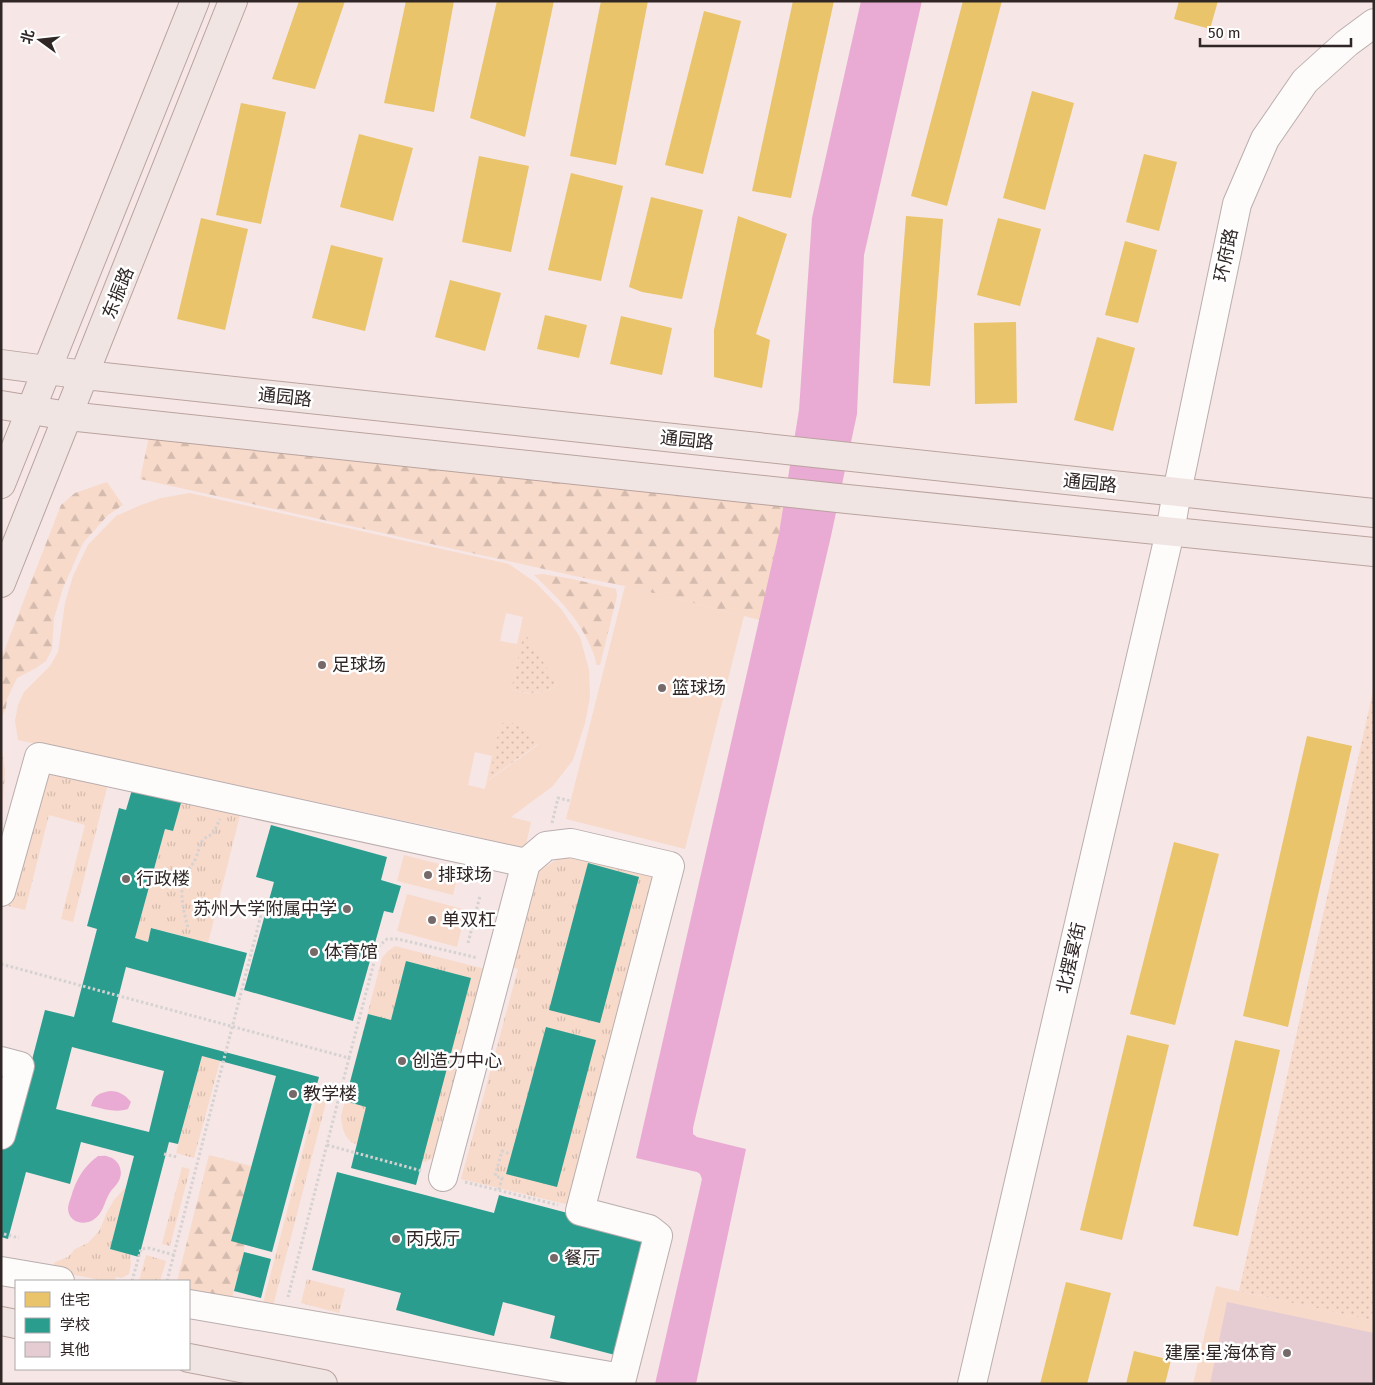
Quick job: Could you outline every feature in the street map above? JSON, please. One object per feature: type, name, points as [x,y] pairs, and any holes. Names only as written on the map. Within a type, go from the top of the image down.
[{"type":"main road","name":"东振路","points":[[1,484],[195,1]]},
{"type":"main road","name":"东振路","points":[[1,584],[233,1]]},
{"type":"main road","name":"通园路","points":[[1,364],[48,371],[1374,513]]},
{"type":"main road","points":[[1,406],[68,416],[780,492],[1374,552]]},
{"type":"main road","points":[[1,1321],[15,1324]]},
{"type":"main road","points":[[190,1358],[323,1384]]},
{"type":"street","name":"环府路","points":[[1170,532],[1237,204],[1265,139],[1305,81],[1374,23]]},
{"type":"street","name":"北摆宴街","points":[[972,1384],[1170,532]]},
{"type":"street","points":[[1,892],[39,757],[526,863]]},
{"type":"street","points":[[190,1304],[622,1378],[658,1236],[649,1229],[580,1211],[670,866],[571,843],[546,846],[526,863],[443,1177]]},
{"type":"street","points":[[1,1061],[20,1066],[1,1135]]},
{"type":"street","points":[[1,1271],[54,1280]]},
{"type":"path","points":[[188,927],[182,892],[184,878],[195,860],[200,844],[204,838],[213,834],[218,826],[227,798]]},
{"type":"path","points":[[546,846],[558,798],[571,801]]},
{"type":"path","points":[[468,943],[480,896]]},
{"type":"path","points":[[167,1280],[263,908]]},
{"type":"path","points":[[282,1320],[378,947],[387,939],[398,939],[500,963]]},
{"type":"path","points":[[1,964],[349,1058]]},
{"type":"path","points":[[327,1145],[443,1177],[580,1211]]},
{"type":"path","points":[[499,1190],[502,1178],[496,1176],[502,1151],[510,1154]]},
{"type":"path","points":[[164,1154],[177,1157]]},
{"type":"path","points":[[4,1234],[19,1238]]},
{"type":"path","points":[[132,1280],[140,1249],[149,1248],[174,1255]]},
{"type":"green space","points":[[150,432],[784,502],[760,620],[625,586],[140,479]]},
{"type":"green space","points":[[107,482],[123,505],[108,515],[83,543],[63,588],[54,618],[52,649],[46,661],[17,678],[7,699],[6,708],[1,719],[1,659],[61,505],[75,493]]},
{"type":"green space","points":[[190,493],[509,564],[536,583],[562,610],[580,637],[589,670],[590,697],[585,723],[573,760],[553,786],[511,817],[531,822],[525,849],[453,831],[18,740],[15,721],[18,705],[24,692],[50,666],[58,652],[65,603],[73,576],[88,545],[116,516],[161,498]],"holes":[[[506,613],[523,617],[517,644],[500,641]],[[524,632],[558,685],[547,691],[535,693],[511,689]],[[505,722],[525,728],[538,745],[489,780],[500,724]],[[475,752],[492,756],[485,789],[468,785]]]},
{"type":"green space","points":[[543,574],[616,589],[617,596],[600,665],[596,664],[590,645],[573,616],[534,575]]},
{"type":"green space","points":[[625,586],[744,616],[685,849],[566,819]]},
{"type":"green space","points":[[524,631],[558,685],[547,691],[535,693],[511,689]]},
{"type":"green space","points":[[1374,687],[1374,1321],[1239,1291]]},
{"type":"green space","points":[[505,722],[525,728],[538,744],[488,780],[500,724]]},
{"type":"green space","points":[[1,743],[5,771],[1,827]]},
{"type":"green space","points":[[44,767],[108,784],[73,922],[61,919],[85,825],[49,815],[25,910],[8,906]]},
{"type":"green space","points":[[183,796],[241,811],[208,943],[152,928],[148,942],[135,938],[165,829],[173,831]]},
{"type":"green space","points":[[573,849],[665,871],[578,1207],[461,1179],[518,969],[503,964],[525,880]]},
{"type":"green space","name":"排球场","points":[[404,855],[459,869],[453,895],[397,881]]},
{"type":"green space","name":"单双杠","points":[[407,894],[466,910],[457,947],[397,931]]},
{"type":"green space","name":"创造力中心","points":[[395,946],[485,969],[436,1154],[425,1162],[353,1143],[346,1135],[341,1120],[382,958]]},
{"type":"green space","points":[[202,1056],[220,1061],[194,1158],[176,1153]]},
{"type":"green space","points":[[319,1089],[329,1091],[273,1306],[263,1303]]},
{"type":"green space","points":[[209,1155],[251,1166],[244,1252],[231,1302],[190,1295],[190,1280],[177,1280]]},
{"type":"green space","points":[[182,1167],[190,1169],[170,1246],[162,1244]]},
{"type":"green space","points":[[126,1187],[110,1249],[130,1254],[129,1274],[122,1278],[116,1277],[114,1280],[100,1280],[50,1270],[55,1262],[68,1257],[75,1249],[88,1243],[99,1231],[114,1200]]},
{"type":"green space","points":[[146,1255],[166,1261],[160,1280],[139,1280]]},
{"type":"green space","points":[[307,1279],[345,1289],[339,1313],[301,1303]]},
{"type":"green space","name":"建屋·星海体育","points":[[1216,1286],[1374,1321],[1374,1384],[1193,1384]]},
{"type":"shaded area","points":[[861,1],[922,1],[864,255],[857,414],[831,536],[693,1128],[693,1134],[697,1137],[746,1149],[696,1384],[655,1384],[702,1179],[697,1172],[636,1158],[779,533],[799,410],[812,218]]},
{"type":"shaded area","points":[[110,1091],[124,1095],[131,1102],[128,1109],[114,1111],[91,1106],[98,1095]]},
{"type":"shaded area","points":[[98,1156],[107,1156],[115,1160],[120,1168],[121,1175],[96,1218],[85,1223],[77,1222],[70,1217],[69,1202],[81,1174]]},
{"type":"building: 住宅","points":[[299,1],[345,1],[315,89],[272,79]]},
{"type":"building: 住宅","points":[[406,1],[454,1],[434,112],[384,103]]},
{"type":"building: 住宅","points":[[497,1],[554,1],[525,137],[470,118]]},
{"type":"building: 住宅","points":[[601,1],[648,1],[616,165],[570,156]]},
{"type":"building: 住宅","points":[[793,1],[834,1],[791,198],[752,191]]},
{"type":"building: 住宅","points":[[963,1],[1002,1],[947,206],[911,196]]},
{"type":"building: 住宅","points":[[1179,1],[1218,1],[1210,29],[1174,19]]},
{"type":"building: 住宅","points":[[704,11],[741,21],[703,174],[665,165]]},
{"type":"building: 住宅","points":[[1032,91],[1074,103],[1045,210],[1003,198]]},
{"type":"building: 住宅","points":[[241,103],[286,112],[261,224],[216,215]]},
{"type":"building: 住宅","points":[[359,134],[413,148],[393,221],[340,207]]},
{"type":"building: 住宅","points":[[1144,154],[1177,162],[1159,231],[1126,222]]},
{"type":"building: 住宅","points":[[479,156],[529,166],[511,252],[462,242]]},
{"type":"building: 住宅","points":[[571,173],[623,186],[601,281],[548,270]]},
{"type":"building: 住宅","points":[[651,197],[703,210],[682,299],[642,292],[629,287]]},
{"type":"building: 住宅","points":[[738,216],[787,234],[756,334],[770,340],[762,388],[714,377],[714,330]]},
{"type":"building: 住宅","points":[[906,216],[943,219],[930,386],[893,383]]},
{"type":"building: 住宅","points":[[201,218],[248,229],[225,330],[177,319]]},
{"type":"building: 住宅","points":[[998,218],[1041,229],[1020,306],[977,295]]},
{"type":"building: 住宅","points":[[1125,241],[1157,250],[1138,323],[1105,315]]},
{"type":"building: 住宅","points":[[331,245],[383,258],[365,331],[312,318]]},
{"type":"building: 住宅","points":[[450,280],[501,293],[485,351],[435,337]]},
{"type":"building: 住宅","points":[[545,315],[587,325],[579,358],[537,349]]},
{"type":"building: 住宅","points":[[621,316],[672,328],[662,375],[610,364]]},
{"type":"building: 住宅","points":[[1016,322],[1017,403],[975,404],[974,323]]},
{"type":"building: 住宅","points":[[1097,337],[1135,348],[1113,431],[1074,420]]},
{"type":"building: 住宅","points":[[1307,736],[1352,746],[1288,1027],[1243,1016]]},
{"type":"building: 住宅","points":[[1174,842],[1219,854],[1175,1025],[1130,1014]]},
{"type":"building: 住宅","points":[[1127,1035],[1169,1045],[1122,1240],[1080,1230]]},
{"type":"building: 住宅","points":[[1235,1040],[1280,1050],[1238,1236],[1193,1226]]},
{"type":"building: 住宅","points":[[1066,1282],[1111,1293],[1087,1384],[1040,1384]]},
{"type":"building: 住宅","points":[[1134,1351],[1171,1360],[1165,1384],[1126,1384]]},
{"type":"building: 学校","name":"教学楼","points":[[134,783],[183,796],[173,831],[165,829],[135,938],[148,942],[151,928],[247,953],[235,997],[126,967],[112,1022],[319,1077],[272,1252],[231,1241],[276,1076],[202,1056],[178,1144],[169,1142],[139,1257],[110,1249],[134,1156],[81,1142],[70,1184],[26,1172],[8,1239],[1,1237],[1,1153],[9,1123],[27,1079],[45,1010],[74,1017],[97,929],[87,926],[119,808],[126,810]],"holes":[[[72,1047],[164,1071],[149,1132],[56,1109]]]},
{"type":"building: 学校","name":"体育馆","points":[[271,825],[387,857],[381,880],[401,886],[393,913],[384,911],[353,1021],[244,990],[274,882],[256,877]]},
{"type":"building: 学校","points":[[588,863],[639,877],[600,1023],[549,1010]]},
{"type":"building: 学校","name":"创造力中心","points":[[406,961],[471,978],[416,1185],[351,1168],[366,1107],[345,1101],[368,1014],[391,1020]]},
{"type":"building: 学校","points":[[546,1027],[596,1040],[557,1187],[506,1174]]},
{"type":"building: 学校","name":"餐厅","points":[[337,1172],[494,1213],[499,1195],[647,1234],[615,1355],[550,1338],[555,1316],[503,1302],[494,1336],[396,1310],[401,1293],[312,1270]]},
{"type":"building: 学校","points":[[244,1252],[271,1259],[261,1298],[234,1291]]},
{"type":"building: 其他","name":"建屋·星海体育","points":[[1227,1302],[1374,1333],[1374,1384],[1210,1384]]},
{"type":"place","name":"足球场","points":[[322,665]]},
{"type":"place","name":"篮球场","points":[[662,688]]},
{"type":"place","name":"排球场","points":[[428,875]]},
{"type":"place","name":"行政楼","points":[[126,879]]},
{"type":"place","name":"苏州大学附属中学","points":[[347,909]]},
{"type":"place","name":"单双杠","points":[[432,920]]},
{"type":"place","name":"体育馆","points":[[314,952]]},
{"type":"place","name":"创造力中心","points":[[402,1061]]},
{"type":"place","name":"教学楼","points":[[293,1094]]},
{"type":"place","name":"丙戌厅","points":[[396,1239]]},
{"type":"place","name":"餐厅","points":[[554,1258]]},
{"type":"place","name":"建屋·星海体育","points":[[1287,1353]]}]
